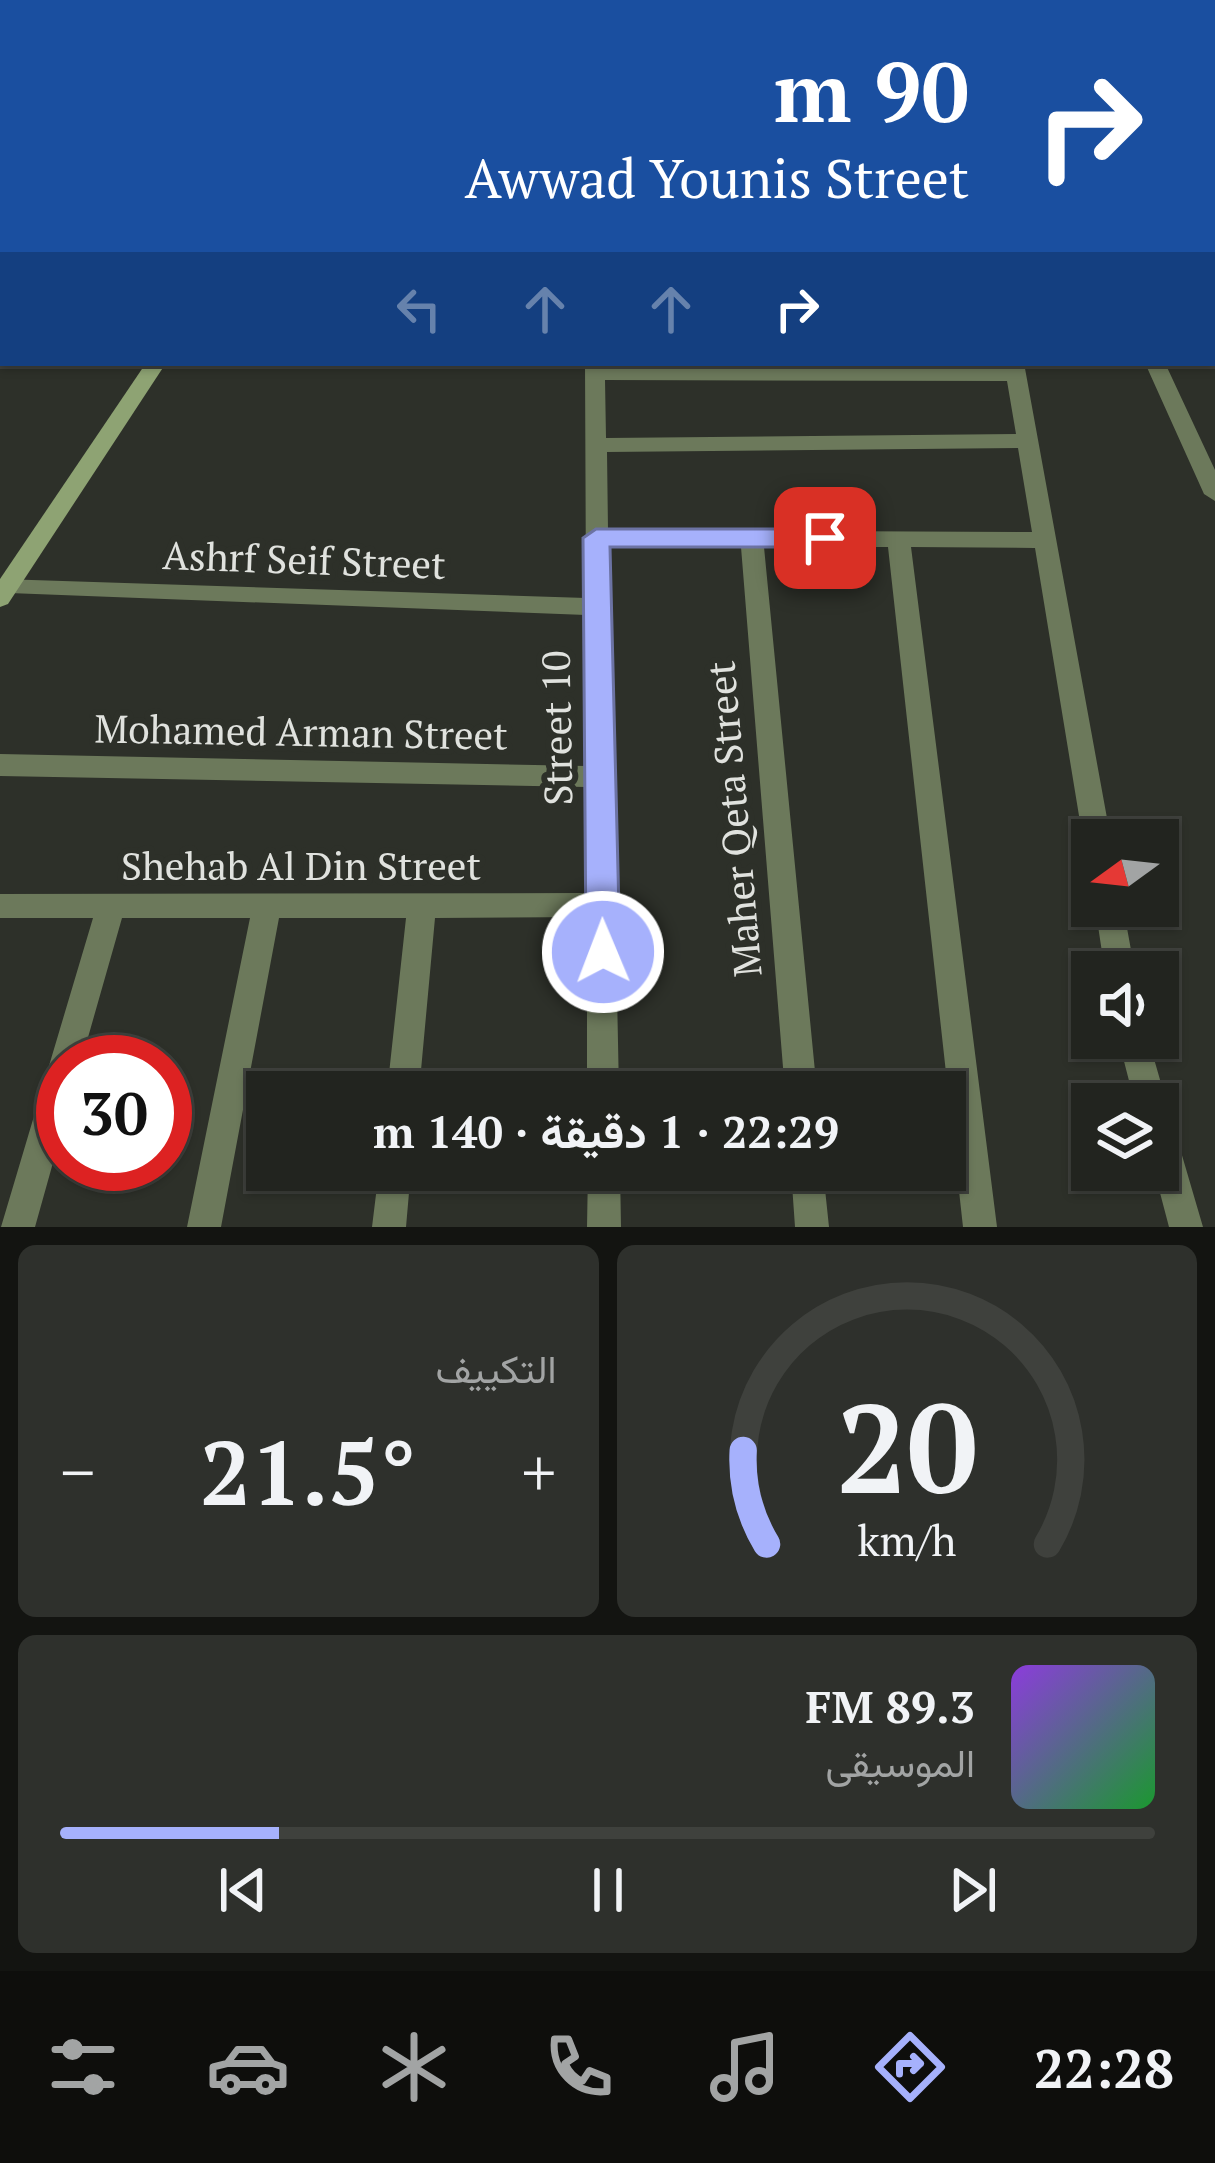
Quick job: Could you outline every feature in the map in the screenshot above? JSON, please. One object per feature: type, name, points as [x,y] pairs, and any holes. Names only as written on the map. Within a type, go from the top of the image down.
[{"type":"main road","points":[[4,591],[154,366]]},
{"type":"street","points":[[1156,366],[1215,494]]},
{"type":"street","points":[[595,369],[1015,369],[1093,819]]},
{"type":"street","name":"Street 10","points":[[595,369],[603,1071]]},
{"type":"street","points":[[596,445],[1028,441]]},
{"type":"street","points":[[596,538],[1045,540]]},
{"type":"street","name":"Maher Qeta Street","points":[[752,538],[799,1071]]},
{"type":"street","points":[[898,538],[980,1227]]},
{"type":"street","name":"Ashrf Seif Street","points":[[4,591],[597,607]]},
{"type":"street","name":"Mohamed Arman Street","points":[[0,765],[599,777]]},
{"type":"street","points":[[405,1071],[422,904]]},
{"type":"street","name":"Shehab Al Din Street","points":[[0,906],[603,904]]},
{"type":"street","points":[[204,1227],[267,905]]},
{"type":"street","points":[[74,1035],[111,906]]},
{"type":"street","points":[[18,1227],[36,1165]]},
{"type":"street","points":[[389,1227],[393,1191]]},
{"type":"street","points":[[604,1191],[604,1227]]},
{"type":"street","points":[[809,1191],[812,1227]]},
{"type":"street","points":[[1176,1191],[1186,1227]]},
{"type":"route","points":[[603,952],[596,538],[825,538]]}]
